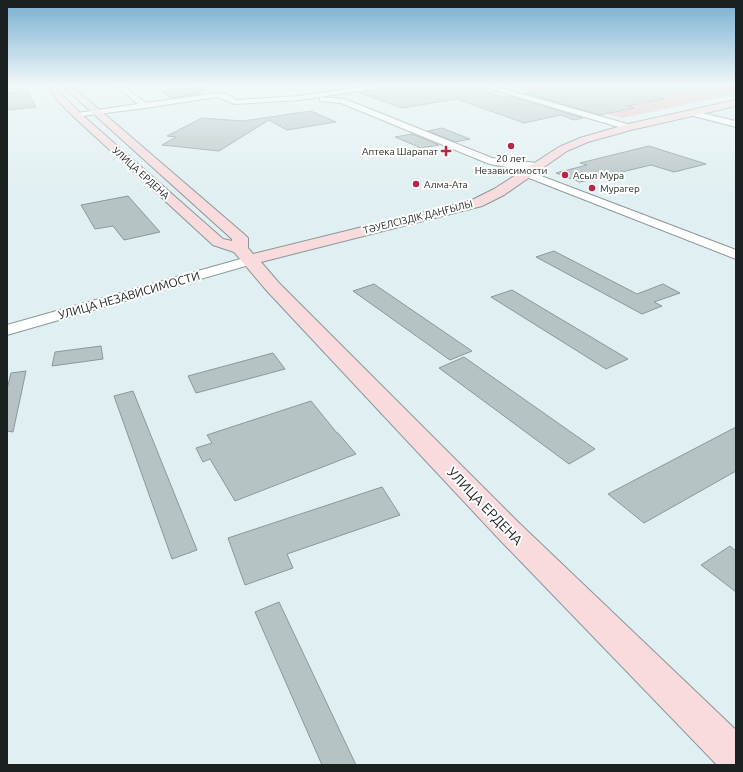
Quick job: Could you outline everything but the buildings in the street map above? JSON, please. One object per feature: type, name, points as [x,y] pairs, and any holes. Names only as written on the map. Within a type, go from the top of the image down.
[{"type":"street","name":"УЛИЦА ЕРДЕНА","points":[[85,122],[218,242],[245,255],[273,287],[508,530],[736,757]]},
{"type":"street","name":"УЛИЦА ЕРДЕНА","points":[[108,122],[240,238],[245,255]]},
{"type":"street","points":[[394,122],[490,161],[532,170],[736,255]]},
{"type":"street","points":[[611,122],[628,127]]},
{"type":"street","name":"ТӘУЕЛСІЗДІК ДАҢҒЫЛЫ","points":[[245,255],[322,241],[477,203],[532,170],[563,149],[584,140],[651,122]]},
{"type":"street","name":"УЛИЦА НЕЗАВИСИМОСТИ","points":[[7,330],[245,255]]},
{"type":"place","name":"20 лет Независимости","points":[[511,146]]},
{"type":"place","name":"Аптека Шарапат","points":[[446,151]]},
{"type":"place","name":"Асыл Мура","points":[[565,175]]},
{"type":"place","name":"Алма-Ата","points":[[416,184]]},
{"type":"place","name":"Мурагер","points":[[592,188]]}]
